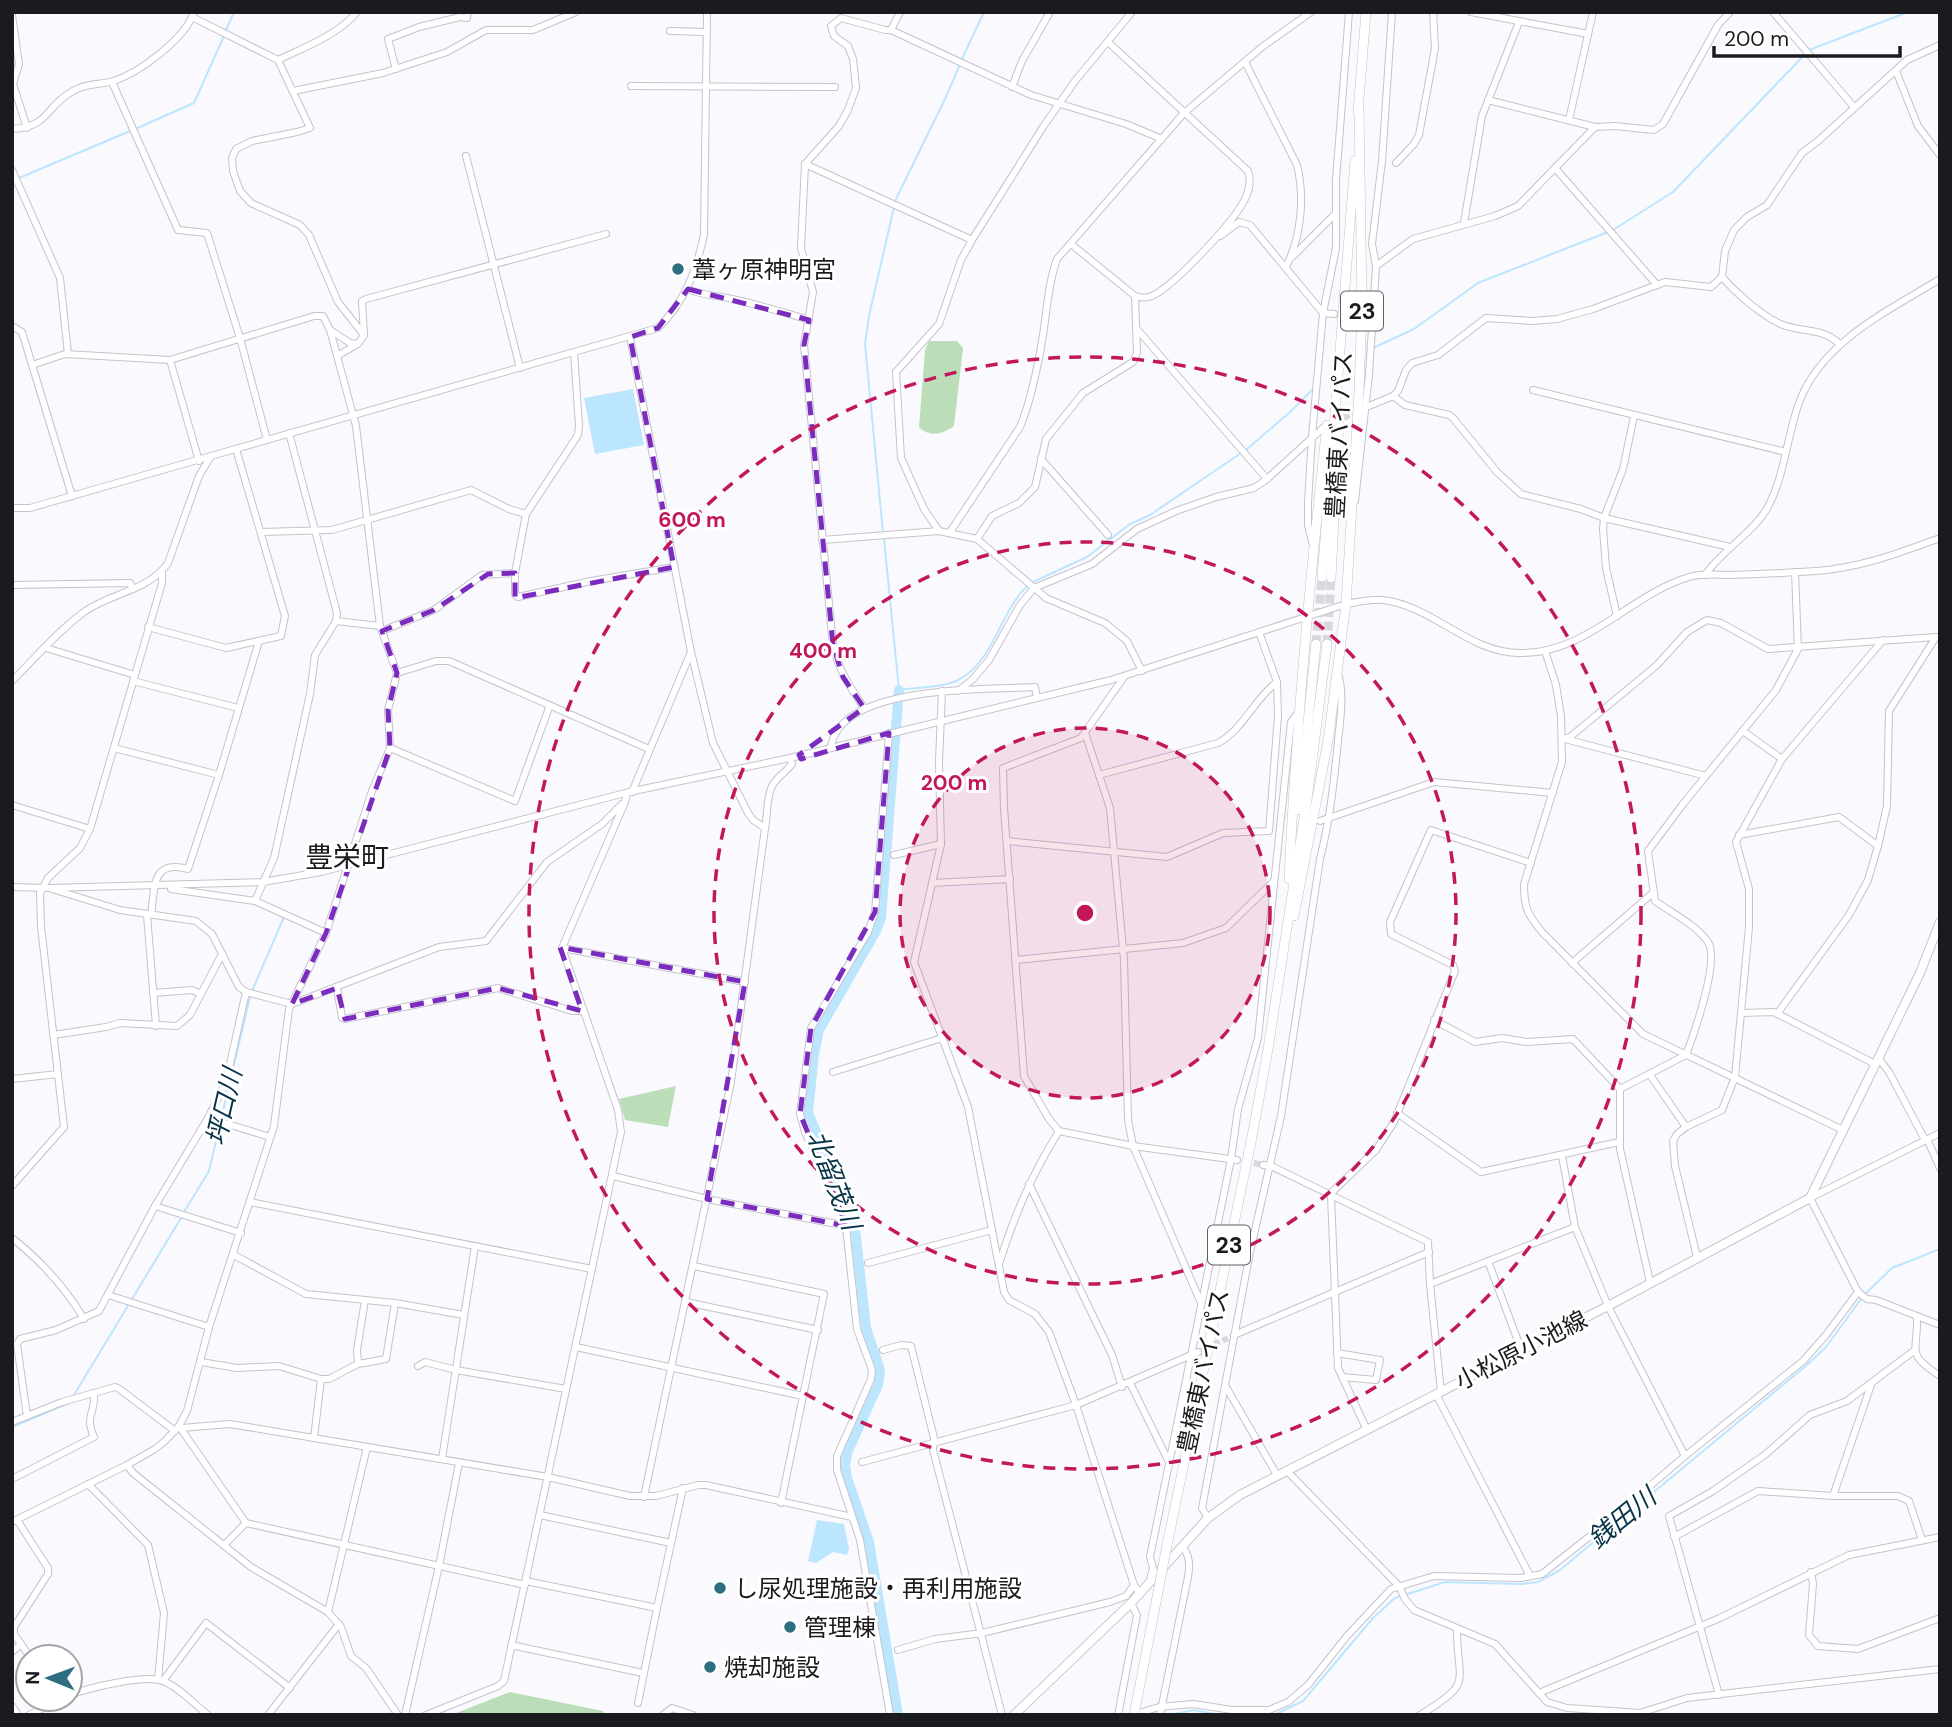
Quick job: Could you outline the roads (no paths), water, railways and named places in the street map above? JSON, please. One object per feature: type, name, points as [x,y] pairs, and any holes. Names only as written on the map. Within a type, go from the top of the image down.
[{"type":"highway","name":"豊橋東バイパス","points":[[1348,250],[1327,578],[1339,353],[1366,12]]},
{"type":"highway","name":"23","points":[[1351,516],[1362,306],[1359,106]]},
{"type":"highway","name":"23","points":[[1313,548],[1334,366],[1339,353]]},
{"type":"highway","points":[[1337,672],[1346,604],[1351,516]]},
{"type":"highway","points":[[1298,713],[1313,548]]},
{"type":"highway","name":"豊橋東バイパス","points":[[1134,1713],[1252,1137],[1276,999],[1301,800],[1316,644]]},
{"type":"highway","name":"豊橋東バイパス","points":[[1283,943],[1307,800],[1327,644]]},
{"type":"highway","name":"23","points":[[1276,999],[1328,741],[1337,672]]},
{"type":"highway","name":"23","points":[[1288,887],[1298,713]]},
{"type":"main road","points":[[1810,1198],[1920,973],[1940,922]]},
{"type":"main road","name":"小松原小池線","points":[[1014,1715],[1140,1594],[1208,1518],[1240,1495],[1608,1306],[1810,1198]]},
{"type":"street","points":[[278,60],[348,22],[357,12]]},
{"type":"street","points":[[396,69],[387,39],[419,27],[460,17],[467,18],[468,12]]},
{"type":"street","points":[[293,91],[396,69],[447,51],[486,30],[533,30],[576,12]]},
{"type":"street","points":[[12,508],[30,508],[199,461],[658,328],[672,314],[688,289],[704,236],[707,12]]},
{"type":"street","points":[[891,30],[900,12]]},
{"type":"street","points":[[1012,87],[1022,61],[1050,12]]},
{"type":"street","points":[[939,531],[924,509],[901,458],[896,372],[939,324],[961,260],[1059,104],[1132,12]]},
{"type":"street","points":[[950,532],[1023,419],[1037,369],[1057,259],[1184,113],[1311,12]]},
{"type":"street","points":[[1313,548],[1308,525],[1312,436],[1323,313],[1336,248],[1349,12]]},
{"type":"street","points":[[1351,516],[1358,492],[1368,317],[1376,266],[1372,244],[1382,161],[1392,12]]},
{"type":"street","points":[[1396,163],[1419,135],[1435,48],[1433,12]]},
{"type":"street","points":[[1471,12],[1588,34]]},
{"type":"street","points":[[1569,120],[1592,12]]},
{"type":"street","points":[[1488,100],[1595,127],[1654,130],[1659,127],[1718,25],[1730,12]]},
{"type":"street","points":[[1773,12],[1854,107]]},
{"type":"street","points":[[12,15],[19,64],[13,84],[27,128]]},
{"type":"street","points":[[12,129],[27,128],[45,118],[60,97],[81,86],[112,82],[133,74],[149,63],[187,27],[193,15],[278,60],[310,128],[251,141],[236,149],[232,158],[233,172],[240,191],[251,203],[300,225],[309,236],[338,303],[364,335]]},
{"type":"street","points":[[864,708],[843,677],[836,660],[804,345],[812,282],[801,248],[805,164],[809,156],[839,126],[856,88],[853,60],[848,46],[831,32],[834,22],[841,18],[850,19],[891,30],[1012,87],[1126,124],[1162,139]]},
{"type":"street","points":[[1464,223],[1482,116],[1520,22]]},
{"type":"street","points":[[670,32],[706,32]]},
{"type":"street","points":[[1108,42],[1248,171],[1250,178],[1246,200],[1218,237]]},
{"type":"street","points":[[1369,406],[1394,396],[1412,363],[1438,355],[1486,318],[1532,321],[1557,319],[1593,309],[1665,282],[1711,287],[1722,277],[1725,251],[1734,230],[1747,217],[1767,205],[1801,153],[1818,141],[1907,60],[1940,46]]},
{"type":"street","points":[[1245,62],[1297,165],[1301,183],[1300,214],[1291,258]]},
{"type":"street","points":[[1896,71],[1918,126],[1940,155]]},
{"type":"street","points":[[112,82],[178,230],[207,233],[240,338],[267,440]]},
{"type":"street","points":[[631,86],[835,87]]},
{"type":"street","points":[[1376,266],[1413,239],[1495,216],[1518,206],[1595,127]]},
{"type":"street","points":[[466,156],[520,368]]},
{"type":"street","points":[[805,164],[972,240]]},
{"type":"street","points":[[1555,168],[1657,285]]},
{"type":"street","points":[[12,170],[60,278],[68,354]]},
{"type":"street","points":[[1286,267],[1291,258],[1336,213]]},
{"type":"street","points":[[1071,244],[1135,296],[1147,297],[1160,291],[1218,237],[1239,222],[1244,222],[1286,267],[1323,313],[1334,314]]},
{"type":"street","points":[[337,356],[358,344],[364,335],[362,301],[366,299],[606,233]]},
{"type":"street","points":[[1722,277],[1753,306],[1781,324],[1829,334],[1840,344]]},
{"type":"street","points":[[1705,575],[1770,503],[1800,401],[1808,383],[1825,360],[1840,344],[1940,279]]},
{"type":"street","points":[[688,289],[700,295],[722,296],[809,320]]},
{"type":"street","points":[[977,539],[992,516],[1019,503],[1031,493],[1039,478],[1043,447],[1050,432],[1083,393],[1133,362],[1137,353],[1135,296]]},
{"type":"street","points":[[20,1643],[14,1634],[14,1627],[48,1574],[48,1568],[15,1521],[155,1449],[179,1429],[187,1411],[209,1327],[274,1126],[292,1004],[326,933],[372,791],[390,748],[388,710],[397,673],[381,628],[354,415],[330,330],[323,316],[170,359],[68,354],[32,365]]},
{"type":"street","points":[[12,326],[22,332],[72,496]]},
{"type":"street","points":[[1136,328],[1267,479]]},
{"type":"street","points":[[330,330],[349,343],[358,344]]},
{"type":"street","points":[[630,337],[691,652],[713,743],[753,820],[765,828]]},
{"type":"street","points":[[574,353],[578,435],[526,514],[514,573],[515,594],[518,597],[674,566]]},
{"type":"street","points":[[170,359],[199,461]]},
{"type":"street","points":[[1533,390],[1786,452]]},
{"type":"street","points":[[1394,396],[1405,405],[1453,418],[1497,472],[1521,494],[1581,509],[1604,518],[1730,547]]},
{"type":"street","points":[[1617,616],[1606,568],[1604,518],[1623,469],[1634,416]]},
{"type":"street","points":[[958,691],[973,679],[989,660],[1031,586],[1092,564],[1137,529],[1176,511],[1254,488],[1323,428]]},
{"type":"street","points":[[255,901],[274,858],[310,694],[315,655],[336,621],[337,614],[289,433]]},
{"type":"street","points":[[148,627],[226,648],[281,636],[285,616],[236,449]]},
{"type":"street","points":[[12,681],[87,610],[162,573],[199,477],[211,456]]},
{"type":"street","points":[[1041,459],[1108,535]]},
{"type":"street","points":[[261,532],[332,530],[471,490],[509,509],[526,514]]},
{"type":"street","points":[[822,541],[939,531],[977,539],[1046,598],[1105,623],[1126,641],[1142,671]]},
{"type":"street","points":[[12,887],[155,887],[263,882],[321,872],[629,792],[727,773],[1124,676],[1346,604],[1381,600],[1394,603],[1420,612],[1489,649],[1523,653],[1545,651],[1587,635],[1662,589],[1689,577],[1845,568],[1940,538]]},
{"type":"street","points":[[1620,1089],[1650,1076],[1686,1055],[1704,1001],[1710,944],[1700,933],[1656,901],[1648,851],[1776,691],[1798,649],[1796,572]]},
{"type":"street","points":[[12,1186],[64,1127],[41,927],[48,878],[80,848],[90,829],[162,583],[162,573]]},
{"type":"street","points":[[336,621],[381,628],[434,610],[482,575],[514,573]]},
{"type":"street","points":[[12,585],[130,583],[133,589]]},
{"type":"street","points":[[1563,739],[1570,737],[1645,675],[1687,632],[1707,620],[1721,623],[1768,649],[1798,649],[1936,637],[1889,710],[1886,806],[1868,880],[1849,915],[1777,1014]]},
{"type":"street","points":[[1007,841],[1167,857],[1223,833],[1269,831],[1278,716],[1277,682],[1259,632]]},
{"type":"street","points":[[1697,1257],[1672,1156],[1673,1141],[1686,1127],[1722,1110],[1735,1077],[1749,927],[1749,889],[1736,847],[1739,835],[1782,760],[1883,640]]},
{"type":"street","points":[[156,1026],[149,915],[158,875],[165,867],[174,865],[188,869],[259,641]]},
{"type":"street","points":[[46,648],[134,678],[238,708]]},
{"type":"street","points":[[1545,651],[1556,685],[1563,739],[1562,762],[1524,884],[1524,904],[1536,925],[1643,1034],[1843,1130]]},
{"type":"street","points":[[426,1715],[498,1686],[503,1681],[512,1645],[621,1132],[621,1121],[562,948],[691,652]]},
{"type":"street","points":[[397,673],[436,661],[449,661],[649,749]]},
{"type":"street","points":[[1208,1518],[1202,1508],[1226,1387],[1233,1336],[1293,1043],[1321,859],[1330,818],[1341,709],[1341,688],[1337,672]]},
{"type":"street","points":[[1124,676],[1081,738],[1003,768],[1024,1076],[1059,1131],[1133,1146],[1234,1159]]},
{"type":"street","points":[[1099,775],[1217,743],[1230,736],[1259,698],[1277,682]]},
{"type":"street","points":[[831,748],[832,736],[838,727],[864,708],[904,697],[942,691],[1035,687],[1037,698]]},
{"type":"street","points":[[942,691],[941,844],[914,962],[968,1107],[1003,1292],[1009,1300],[1035,1314],[1049,1332],[1140,1594]]},
{"type":"street","points":[[390,748],[515,801],[551,705]]},
{"type":"street","points":[[1150,1582],[1153,1568],[1150,1557],[1195,1354],[1202,1304],[1234,1159],[1238,1109],[1258,1038],[1282,829],[1291,722],[1298,713]]},
{"type":"street","points":[[1743,731],[1782,760]]},
{"type":"street","points":[[890,733],[875,912],[868,932],[811,1028],[800,1114],[805,1132],[845,1217],[857,1329],[872,1370],[871,1379],[837,1456],[837,1470],[860,1540],[890,1715]]},
{"type":"street","points":[[1085,733],[1110,808],[1123,951],[1128,1120],[1133,1146],[1202,1304]]},
{"type":"street","points":[[1563,739],[1706,776]]},
{"type":"street","points":[[114,748],[219,775]]},
{"type":"street","points":[[644,1497],[731,1083],[773,783],[789,769],[792,764],[790,758]]},
{"type":"street","points":[[1320,821],[1434,782],[1553,793]]},
{"type":"street","points":[[46,887],[120,910],[196,921],[212,934],[239,987],[246,992],[292,1004],[439,947],[486,941],[547,862],[602,824],[625,802]]},
{"type":"street","points":[[12,805],[90,829]]},
{"type":"street","points":[[1739,835],[1839,817],[1878,846]]},
{"type":"street","points":[[1366,1428],[1338,1368],[1331,1196],[1385,1138],[1398,1113],[1455,967],[1391,934],[1390,922],[1432,830],[1531,863]]},
{"type":"street","points":[[894,855],[941,844]]},
{"type":"street","points":[[932,884],[1010,878]]},
{"type":"street","points":[[1016,960],[1183,943],[1226,928],[1274,881]]},
{"type":"street","points":[[155,887],[255,901],[326,933]]},
{"type":"street","points":[[1572,963],[1654,892]]},
{"type":"street","points":[[562,948],[745,982]]},
{"type":"street","points":[[53,1035],[120,1023],[170,1027],[183,1022],[190,1015],[222,954]]},
{"type":"street","points":[[337,988],[342,1017],[345,1019],[498,988],[572,1011],[582,1011]]},
{"type":"street","points":[[153,993],[192,990],[201,994]]},
{"type":"street","points":[[27,1416],[17,1344],[20,1339],[56,1330],[99,1311],[226,1082],[246,992]]},
{"type":"street","points":[[1741,1013],[1777,1014],[1877,1062],[1889,1072],[1940,1168]]},
{"type":"street","points":[[1434,1020],[1475,1042],[1502,1038],[1527,1042],[1573,1039],[1620,1089],[1619,1142],[1650,1282]]},
{"type":"street","points":[[832,1072],[942,1038]]},
{"type":"street","points":[[12,1079],[58,1074]]},
{"type":"street","points":[[1650,1076],[1686,1127]]},
{"type":"street","points":[[1398,1113],[1481,1172],[1619,1142]]},
{"type":"street","points":[[208,1118],[270,1137]]},
{"type":"street","points":[[998,1266],[1028,1184],[1059,1131]]},
{"type":"street","points":[[1940,1133],[1810,1198],[1858,1292],[1867,1299],[1940,1325]]},
{"type":"street","points":[[1562,1156],[1576,1227],[1608,1306],[1685,1456]]},
{"type":"street","points":[[1267,1166],[1428,1242],[1439,1393],[1530,1576]]},
{"type":"street","points":[[613,1177],[707,1199],[847,1226]]},
{"type":"street","points":[[1028,1184],[1112,1355],[1122,1387]]},
{"type":"street","points":[[250,1202],[592,1269]]},
{"type":"street","points":[[155,1206],[241,1233]]},
{"type":"street","points":[[1430,1284],[1576,1227]]},
{"type":"street","points":[[868,1263],[992,1230]]},
{"type":"street","points":[[12,1238],[42,1264],[71,1297],[84,1319]]},
{"type":"street","points":[[442,1459],[475,1246]]},
{"type":"street","points":[[1233,1336],[1429,1252]]},
{"type":"street","points":[[234,1255],[299,1292],[395,1303],[464,1315]]},
{"type":"street","points":[[1488,1261],[1521,1349]]},
{"type":"street","points":[[694,1266],[824,1294],[781,1503]]},
{"type":"street","points":[[1134,1713],[1193,1704],[1232,1710],[1269,1710],[1288,1702],[1308,1685],[1391,1589],[1434,1576],[1530,1576],[1549,1569],[1803,1361],[1858,1292]]},
{"type":"street","points":[[108,1295],[209,1327]]},
{"type":"street","points":[[358,1364],[357,1350],[365,1300]]},
{"type":"street","points":[[686,1302],[818,1330]]},
{"type":"street","points":[[201,1362],[237,1368],[279,1366],[321,1380],[329,1379],[358,1364],[386,1359],[395,1303]]},
{"type":"street","points":[[1917,1317],[1915,1350],[1921,1364],[1940,1376]]},
{"type":"street","points":[[883,1350],[901,1345],[911,1346],[934,1438],[933,1444],[1002,1715]]},
{"type":"street","points":[[576,1347],[803,1396]]},
{"type":"street","points":[[1719,1695],[1669,1516],[1713,1491],[1766,1454],[1810,1415],[1847,1401],[1915,1350]]},
{"type":"street","points":[[1337,1353],[1380,1360],[1376,1380],[1342,1377]]},
{"type":"street","points":[[862,1462],[1076,1405],[1195,1354]]},
{"type":"street","points":[[418,1366],[425,1362],[566,1389]]},
{"type":"street","points":[[314,1438],[321,1380]]},
{"type":"street","points":[[1130,1383],[1169,1463]]},
{"type":"street","points":[[1833,1496],[1871,1383]]},
{"type":"street","points":[[1226,1387],[1276,1475]]},
{"type":"street","points":[[12,1422],[71,1399],[118,1388],[179,1429],[246,1524],[439,1566],[657,1608]]},
{"type":"street","points":[[12,1479],[94,1437],[88,1425],[94,1393]]},
{"type":"street","points":[[179,1429],[230,1424],[548,1477],[644,1497],[706,1485],[852,1517]]},
{"type":"street","points":[[328,1612],[367,1447]]},
{"type":"street","points":[[405,1715],[439,1566],[458,1462]]},
{"type":"street","points":[[127,1465],[133,1473],[251,1567],[328,1612],[339,1623],[351,1656],[366,1668],[398,1715]]},
{"type":"street","points":[[1286,1470],[1400,1588],[1414,1611],[1495,1644],[1547,1702],[1560,1707],[1638,1714],[1687,1698],[1940,1669]]},
{"type":"street","points":[[88,1484],[148,1545],[164,1613],[161,1681]]},
{"type":"street","points":[[638,1703],[683,1488]]},
{"type":"street","points":[[1674,1537],[1758,1491],[1906,1498],[1913,1510],[1922,1540]]},
{"type":"street","points":[[540,1515],[671,1543]]},
{"type":"street","points":[[224,1545],[246,1524]]},
{"type":"street","points":[[1539,1693],[1700,1624],[1720,1618],[1849,1555],[1940,1537]]},
{"type":"street","points":[[1161,1711],[1190,1564],[1188,1553],[1182,1546]]},
{"type":"street","points":[[1811,1572],[1813,1584],[1809,1635],[1818,1646],[1858,1649],[1940,1618]]},
{"type":"street","points":[[898,1650],[935,1639],[982,1633],[1110,1602],[1126,1596],[1135,1585]]},
{"type":"street","points":[[1118,1715],[1137,1615],[1131,1603]]},
{"type":"street","points":[[161,1681],[206,1623],[290,1688]]},
{"type":"street","points":[[268,1715],[339,1623]]},
{"type":"street","points":[[1420,1715],[1451,1695],[1460,1682],[1457,1629]]},
{"type":"street","points":[[512,1645],[643,1673]]},
{"type":"street","points":[[84,1691],[103,1686],[161,1681],[208,1715]]},
{"type":"street","points":[[12,1706],[18,1715]]},
{"type":"street","points":[[663,1715],[672,1707],[693,1715]]},
{"type":"water","points":[[633,389],[644,445],[595,454],[584,398]]},
{"type":"water","points":[[817,1520],[844,1524],[849,1549],[847,1555],[833,1552],[816,1563],[808,1561]]},
{"type":"waterway","points":[[226,30],[234,12]]},
{"type":"waterway","points":[[962,59],[984,12]]},
{"type":"waterway","points":[[1613,230],[1673,192],[1809,50],[1908,12]]},
{"type":"waterway","points":[[135,129],[194,103],[224,36]]},
{"type":"waterway","points":[[895,201],[960,64]]},
{"type":"waterway","points":[[19,178],[130,131]]},
{"type":"waterway","points":[[883,533],[865,344],[894,207]]},
{"type":"waterway","points":[[1373,348],[1414,329],[1478,283],[1608,232]]},
{"type":"waterway","points":[[1246,450],[1314,388]]},
{"type":"waterway","points":[[1033,582],[1087,557],[1130,524],[1150,515],[1241,453]]},
{"type":"waterway","points":[[884,539],[899,690],[945,685],[970,672],[989,649],[1010,608],[1028,585]]},
{"type":"waterway","name":"北留茂川","points":[[898,1715],[869,1542],[845,1466],[847,1453],[878,1385],[880,1370],[866,1328],[854,1219],[808,1113],[819,1030],[881,918],[899,690]]},
{"type":"waterway","name":"坪口川","points":[[252,991],[284,917]]},
{"type":"waterway","name":"坪口川","points":[[221,1119],[250,997]]},
{"type":"waterway","name":"坪口川","points":[[184,1212],[209,1171],[220,1124]]},
{"type":"waterway","name":"坪口川","points":[[132,1299],[181,1218]]},
{"type":"waterway","name":"銭田川","points":[[1865,1294],[1892,1268],[1940,1249]]},
{"type":"waterway","name":"銭田川","points":[[1274,1715],[1303,1701],[1373,1618],[1395,1598],[1445,1582],[1538,1582],[1560,1570],[1808,1364],[1826,1347],[1861,1299]]},
{"type":"waterway","name":"坪口川","points":[[74,1395],[129,1304]]},
{"type":"waterway","name":"坪口川","points":[[12,1427],[69,1403]]},
{"type":"waterway","name":"銭田川","points":[[1169,1715],[1194,1710],[1219,1715]]},
{"type":"tunnel","points":[[1334,314],[1363,317]]},
{"type":"tunnel","points":[[1336,422],[1361,409]]},
{"type":"tunnel","points":[[1316,644],[1322,577]]},
{"type":"tunnel","points":[[1327,644],[1331,578]]},
{"type":"tunnel","points":[[1245,1161],[1263,1165]]},
{"type":"tunnel","points":[[1198,1352],[1231,1337]]},
{"type":"place","name":"葦ヶ原神明宮","points":[[678,269]]},
{"type":"place","name":"し尿処理施設・再利用施設","points":[[720,1588]]},
{"type":"place","name":"管理棟","points":[[790,1627]]},
{"type":"place","name":"焼却施設","points":[[710,1667]]},
{"type":"district","name":"豊栄町","points":[[347,857]]}]
